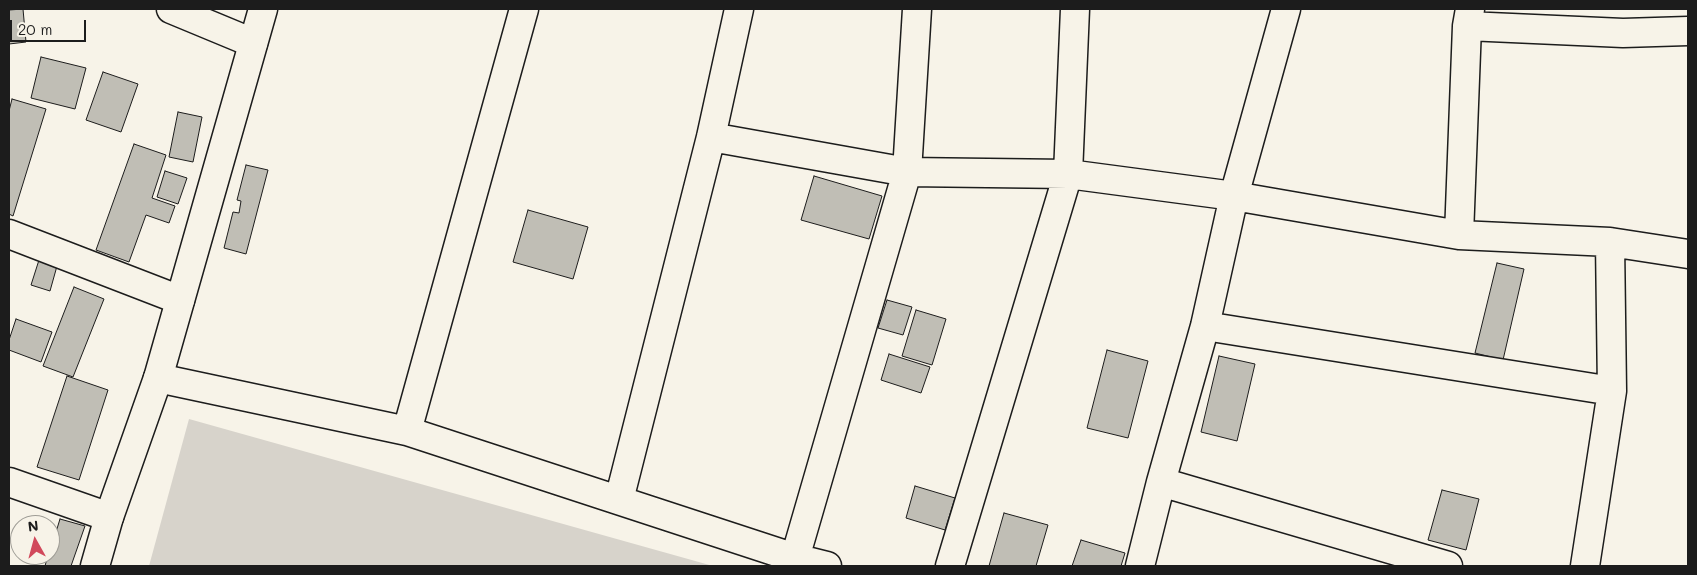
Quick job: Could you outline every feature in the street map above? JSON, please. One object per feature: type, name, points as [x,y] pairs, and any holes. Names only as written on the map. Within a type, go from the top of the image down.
[{"type":"street","points":[[170,9],[253,43]]},
{"type":"street","points":[[95,566],[109,517],[158,378],[263,9]]},
{"type":"street","points":[[407,431],[524,9]]},
{"type":"street","points":[[619,500],[711,137],[739,9]]},
{"type":"street","points":[[796,558],[907,172],[917,9]]},
{"type":"street","points":[[950,566],[1068,174],[1075,9]]},
{"type":"street","points":[[1140,566],[1161,482],[1205,326],[1234,196],[1286,9]]},
{"type":"street","points":[[1459,235],[1468,17],[1623,33],[1688,31]]},
{"type":"street","points":[[711,137],[907,172],[1068,174],[1234,196],[1459,235],[1610,242],[1688,254]]},
{"type":"street","points":[[9,234],[180,300]]},
{"type":"street","points":[[1585,566],[1612,391],[1610,242]]},
{"type":"street","points":[[1205,326],[1612,391]]},
{"type":"street","points":[[158,378],[407,431],[796,558],[827,566]]},
{"type":"street","points":[[9,482],[109,517]]},
{"type":"street","points":[[1161,482],[1448,566]]},
{"type":"shaded area","points":[[189,419],[713,566],[149,566]]},
{"type":"building","points":[[23,9],[26,42],[9,44],[9,10]]},
{"type":"building","points":[[41,57],[86,68],[75,109],[31,98]]},
{"type":"building","points":[[103,72],[138,84],[121,132],[86,120]]},
{"type":"building","points":[[12,99],[46,109],[13,216],[9,214],[9,111]]},
{"type":"building","points":[[178,112],[202,117],[193,162],[169,157]]},
{"type":"building","points":[[134,144],[166,155],[152,198],[175,206],[169,223],[146,215],[129,262],[96,250]]},
{"type":"building","points":[[246,165],[268,170],[246,254],[224,248],[233,212],[239,213],[241,201],[237,200]]},
{"type":"building","points":[[165,171],[187,178],[178,204],[157,197]]},
{"type":"building","points":[[814,176],[882,196],[869,239],[801,220]]},
{"type":"building","points":[[528,210],[588,227],[573,279],[513,262]]},
{"type":"building","points":[[39,260],[57,266],[50,291],[31,285]]},
{"type":"building","points":[[1497,263],[1524,269],[1503,360],[1475,353]]},
{"type":"building","points":[[74,287],[104,299],[73,377],[43,366]]},
{"type":"building","points":[[887,300],[912,307],[903,335],[878,328]]},
{"type":"building","points":[[916,310],[946,319],[932,365],[902,356]]},
{"type":"building","points":[[16,319],[52,332],[41,362],[9,350],[9,340]]},
{"type":"building","points":[[1107,350],[1148,361],[1128,438],[1087,428]]},
{"type":"building","points":[[889,354],[930,367],[921,393],[881,380]]},
{"type":"building","points":[[1219,356],[1255,364],[1237,441],[1201,432]]},
{"type":"building","points":[[67,376],[108,390],[79,480],[37,467]]},
{"type":"building","points":[[915,486],[955,498],[945,530],[906,518]]},
{"type":"building","points":[[1442,490],[1479,499],[1466,550],[1428,540]]},
{"type":"building","points":[[1004,513],[1048,525],[1036,566],[989,566]]},
{"type":"building","points":[[60,519],[85,526],[71,566],[45,566],[60,565]]},
{"type":"building","points":[[1081,540],[1125,553],[1121,566],[1072,566]]}]
